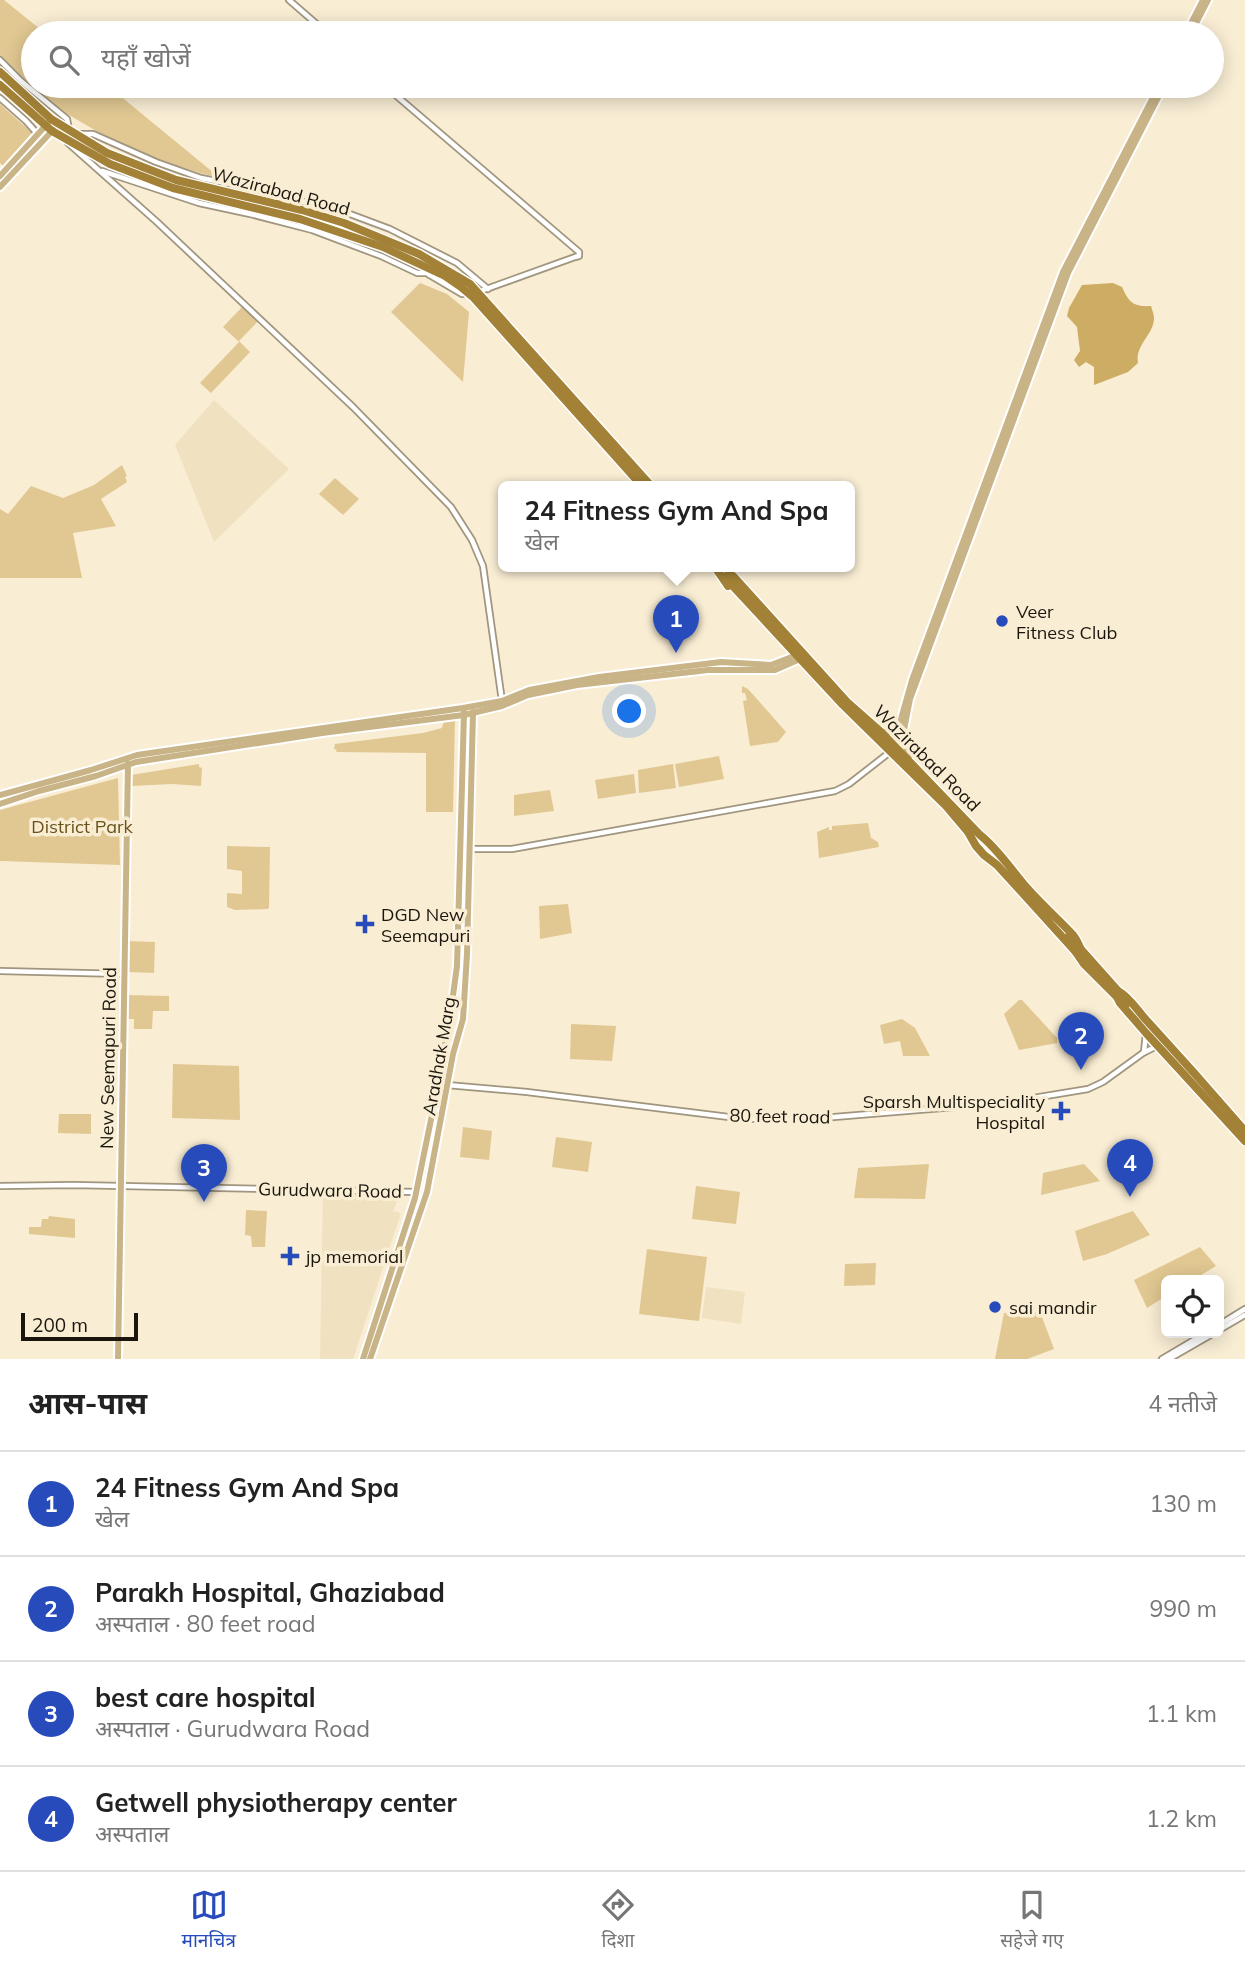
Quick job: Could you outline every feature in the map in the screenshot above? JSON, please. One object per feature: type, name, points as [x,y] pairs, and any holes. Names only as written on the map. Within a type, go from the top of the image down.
[{"type":"highway","name":"Wazirabad Road","points":[[0,72],[21,93]]},
{"type":"highway","name":"Wazirabad Road","points":[[0,85],[35,116],[107,153],[176,180],[302,210],[380,236],[468,292],[638,481]]},
{"type":"highway","name":"Wazirabad Road","points":[[26,98],[52,125]]},
{"type":"highway","name":"Wazirabad Road","points":[[70,135],[110,164],[173,188],[338,230],[470,284],[647,481]]},
{"type":"highway","points":[[380,236],[384,227]]},
{"type":"highway","name":"Wazirabad Road","points":[[718,572],[726,585],[744,593],[847,702],[991,844],[1052,916],[1074,936],[1078,951]]},
{"type":"highway","name":"Wazirabad Road","points":[[734,572],[739,577],[744,593],[799,657],[843,705],[946,806],[984,855],[1117,994],[1132,1002],[1245,1131]]},
{"type":"highway","points":[[973,840],[984,848],[984,838]]},
{"type":"highway","name":"Wazirabad Road","points":[[1117,994],[1120,1003],[1146,1033],[1245,1141]]},
{"type":"main road","points":[[1194,21],[1205,0]]},
{"type":"main road","points":[[881,733],[891,733],[898,728],[912,680],[1024,384],[1066,264],[1155,98]]},
{"type":"main road","points":[[35,116],[40,138]]},
{"type":"main road","points":[[0,187],[52,125]]},
{"type":"main road","points":[[0,176],[40,138]]},
{"type":"main road","points":[[909,761],[903,736],[908,709],[953,575]]},
{"type":"main road","points":[[0,795],[126,762],[464,712],[577,685],[708,670],[775,670],[799,657]]},
{"type":"main road","name":"Aradhak Marg","points":[[370,1359],[426,1192],[453,1054],[463,1019],[473,710]]},
{"type":"main road","name":"Aradhak Marg","points":[[363,1359],[416,1192],[452,1010],[456,970],[464,712]]},
{"type":"main road","points":[[0,804],[96,776],[126,762]]},
{"type":"main road","name":"New Seemapuri Road","points":[[117,1359],[126,762]]},
{"type":"main road","points":[[456,970],[466,971]]},
{"type":"street","points":[[289,0],[313,21]]},
{"type":"street","points":[[0,60],[21,81]]},
{"type":"street","points":[[0,98],[26,121],[40,138]]},
{"type":"street","points":[[42,98],[67,119],[70,146],[101,171],[353,407],[451,507],[472,540],[483,566],[503,703]]},
{"type":"street","points":[[399,98],[579,252],[579,256],[488,289],[468,292]]},
{"type":"street","points":[[70,135],[87,132],[201,178],[350,214],[384,227],[457,263],[488,289]]},
{"type":"street","points":[[101,171],[199,203],[321,233],[417,273],[435,271]]},
{"type":"street","points":[[469,849],[512,849],[835,791],[849,784],[891,752]]},
{"type":"street","points":[[0,971],[122,974]]},
{"type":"street","points":[[1143,1053],[1146,1033]]},
{"type":"street","points":[[1143,1053],[1158,1045]]},
{"type":"street","name":"80 feet road","points":[[447,1085],[737,1118],[810,1119],[1003,1103],[1088,1089],[1103,1082],[1143,1053]]},
{"type":"street","name":"Gurudwara Road","points":[[0,1186],[416,1192]]},
{"type":"street","points":[[1224,1324],[1245,1309]]},
{"type":"street","points":[[1224,1325],[1245,1315]]},
{"type":"street","points":[[1161,1359],[1197,1338]]},
{"type":"street","points":[[1169,1359],[1205,1338]]},
{"type":"shaded area","points":[[1113,283],[1122,287],[1133,303],[1151,306],[1153,324],[1139,350],[1138,363],[1128,372],[1094,385],[1094,367],[1086,362],[1079,367],[1074,360],[1080,351],[1077,327],[1067,316],[1082,285]]},
{"type":"shaded area","points":[[214,400],[289,469],[214,542],[175,445]]},
{"type":"shaded area","points":[[323,1192],[400,1195],[393,1211],[401,1213],[353,1359],[320,1359]]},
{"type":"shaded area","points":[[706,1287],[745,1292],[741,1324],[702,1318]]},
{"type":"green space","points":[[0,0],[4,0],[30,21],[21,21],[21,75],[0,55]]},
{"type":"green space","points":[[45,98],[123,98],[220,178],[153,158],[115,142]]},
{"type":"green space","points":[[0,104],[32,133],[3,166],[0,163]]},
{"type":"green space","points":[[420,283],[447,294],[469,312],[463,382],[391,312]]},
{"type":"green space","points":[[244,305],[260,319],[239,341],[250,352],[211,393],[200,383],[239,342],[223,327]]},
{"type":"green space","points":[[122,465],[127,482],[101,499],[116,526],[73,533],[82,578],[0,578],[0,509],[8,514],[31,486],[63,498],[94,485]]},
{"type":"green space","points":[[335,478],[359,499],[343,515],[319,494]]},
{"type":"green space","points":[[742,686],[748,689],[786,732],[778,742],[750,746],[743,701],[747,700],[745,693],[742,693]]},
{"type":"green space","points":[[455,719],[453,812],[426,812],[426,753],[336,752],[334,749],[335,744],[423,733],[442,728],[444,721]]},
{"type":"green space","points":[[719,756],[724,779],[679,787],[675,764]]},
{"type":"green space","points":[[199,764],[202,768],[201,786],[131,786],[131,775]]},
{"type":"green space","points":[[673,764],[676,788],[639,793],[638,770]]},
{"type":"green space","points":[[634,774],[636,793],[598,799],[595,780]]},
{"type":"green space","name":"District Park","points":[[118,778],[120,865],[0,861],[0,810]]},
{"type":"green space","points":[[550,790],[554,811],[514,816],[514,795]]},
{"type":"green space","points":[[868,823],[871,838],[878,842],[879,847],[819,858],[817,832],[829,827],[829,830],[832,830],[832,826]]},
{"type":"green space","points":[[227,846],[270,847],[268,909],[235,910],[227,907],[227,893],[242,894],[242,871],[227,869]]},
{"type":"green space","points":[[568,904],[572,933],[540,939],[539,906]]},
{"type":"green space","points":[[126,941],[155,942],[154,973],[127,972]]},
{"type":"green space","points":[[126,995],[169,996],[169,1011],[153,1011],[152,1029],[134,1029],[134,1019],[126,1019]]},
{"type":"green space","points":[[1022,1000],[1057,1038],[1057,1043],[1019,1050],[1004,1014]]},
{"type":"green space","points":[[902,1019],[915,1028],[930,1056],[903,1056],[900,1041],[884,1044],[880,1025]]},
{"type":"green space","points":[[571,1024],[616,1026],[612,1061],[570,1059]]},
{"type":"green space","points":[[173,1064],[239,1066],[240,1120],[172,1118]]},
{"type":"green space","points":[[59,1114],[91,1114],[91,1134],[58,1133]]},
{"type":"green space","points":[[463,1127],[492,1131],[489,1160],[460,1157]]},
{"type":"green space","points":[[556,1137],[592,1142],[588,1172],[552,1167]]},
{"type":"green space","points":[[929,1164],[925,1199],[854,1198],[858,1168]]},
{"type":"green space","points":[[1084,1164],[1100,1181],[1041,1195],[1043,1173]]},
{"type":"green space","points":[[696,1186],[740,1192],[736,1224],[692,1219]]},
{"type":"green space","points":[[246,1210],[267,1211],[265,1247],[252,1247],[251,1236],[245,1235]]},
{"type":"green space","points":[[1133,1211],[1150,1235],[1107,1254],[1083,1261],[1075,1231]]},
{"type":"green space","points":[[49,1216],[75,1219],[75,1238],[29,1234],[29,1227],[41,1227],[42,1219],[48,1219]]},
{"type":"green space","points":[[1200,1247],[1216,1266],[1201,1275],[1161,1275],[1161,1299],[1147,1308],[1134,1280]]},
{"type":"green space","points":[[647,1249],[707,1257],[699,1321],[639,1314]]},
{"type":"green space","points":[[876,1263],[875,1285],[844,1286],[845,1264]]},
{"type":"green space","points":[[1040,1312],[1054,1349],[1027,1359],[995,1359],[1004,1313]]},
{"type":"place","name":"Veer Fitness Club","points":[[1002,621]]},
{"type":"place","name":"24 Fitness Gym And Spa","points":[[676,653]]},
{"type":"place","name":"DGD New Seemapuri","points":[[365,924]]},
{"type":"place","name":"Parakh Hospital, Ghaziabad","points":[[1081,1070]]},
{"type":"place","name":"Sparsh Multispeciality Hospital","points":[[1061,1111]]},
{"type":"place","name":"Getwell physiotherapy center","points":[[1130,1197]]},
{"type":"place","name":"best care hospital","points":[[204,1202]]},
{"type":"place","name":"jp memorial","points":[[290,1256]]},
{"type":"place","name":"sai mandir","points":[[995,1307]]}]
